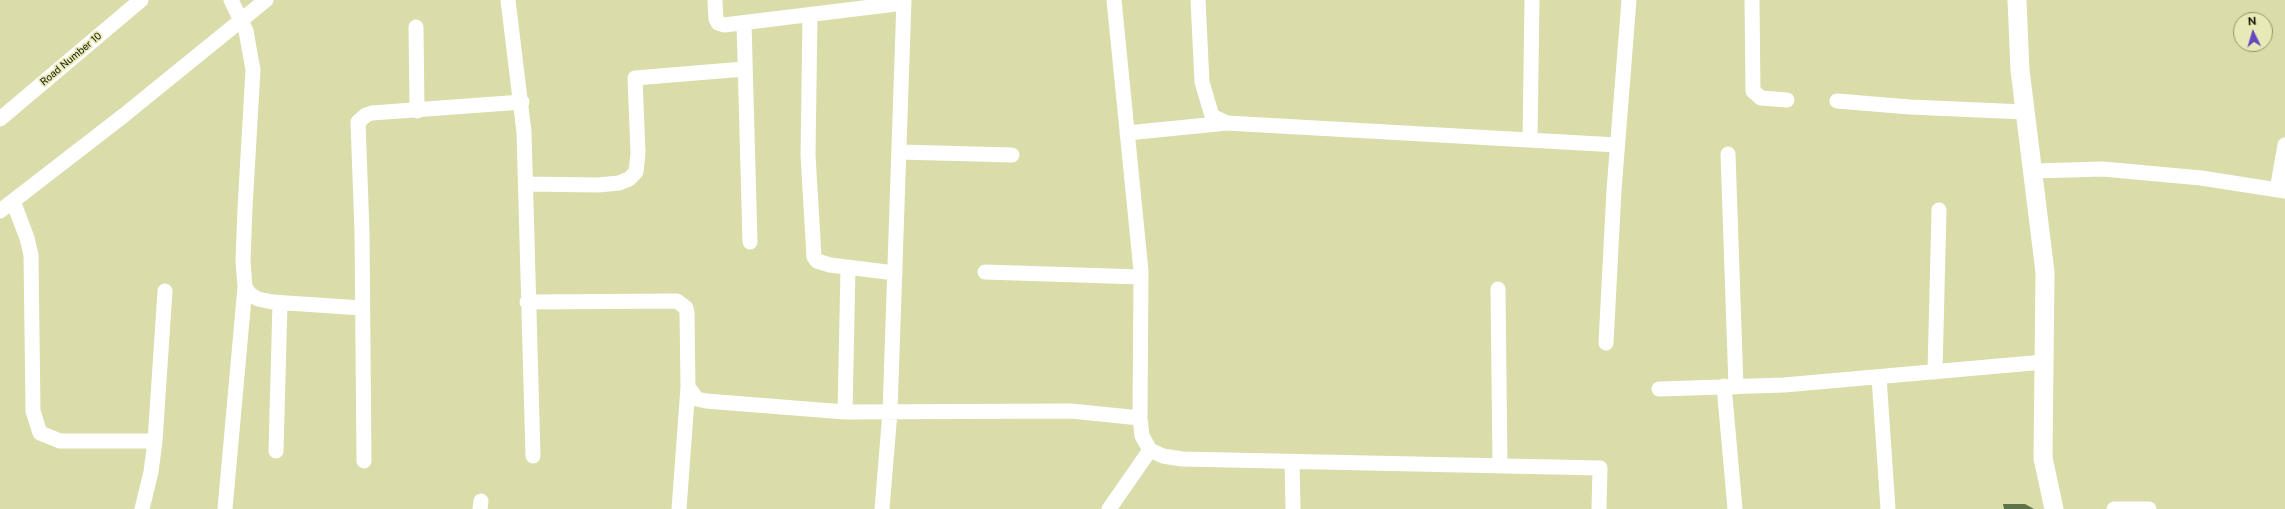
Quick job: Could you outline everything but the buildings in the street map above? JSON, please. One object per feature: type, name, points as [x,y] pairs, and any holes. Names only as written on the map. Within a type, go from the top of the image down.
[{"type":"street","points":[[225,509],[245,287],[243,261],[253,70],[250,50],[241,20],[231,0]]},
{"type":"street","points":[[0,211],[123,116],[266,0]]},
{"type":"street","points":[[508,0],[522,102],[526,184],[527,302],[533,456]]},
{"type":"street","points":[[715,0],[718,23],[744,23],[904,2],[890,412],[882,509]]},
{"type":"street","points":[[1114,0],[1141,277],[1140,418],[1142,436],[1150,450],[1163,456],[1182,460],[1600,468],[1599,509]]},
{"type":"street","points":[[1198,0],[1202,82],[1212,116],[1227,123]]},
{"type":"street","points":[[1530,140],[1532,0]]},
{"type":"street","points":[[1606,343],[1618,145],[1630,0]]},
{"type":"street","points":[[1752,0],[1753,90],[1761,98],[1787,100]]},
{"type":"street","points":[[2016,0],[2020,70],[2045,272],[2042,458],[2054,509]]},
{"type":"street","name":"Road Number 10","points":[[0,119],[138,1]]},
{"type":"street","points":[[810,15],[808,155],[813,250],[817,261],[848,268],[895,273]]},
{"type":"street","points":[[744,23],[744,69],[750,242]]},
{"type":"street","points":[[416,27],[417,111]]},
{"type":"street","points":[[526,184],[598,185],[619,183],[629,179],[636,172],[638,153],[635,78],[744,69]]},
{"type":"street","points":[[1837,101],[1903,107],[2025,112]]},
{"type":"street","points":[[364,462],[358,122],[366,115],[372,113],[417,111],[522,102]]},
{"type":"street","points":[[1127,133],[1227,123],[1618,145]]},
{"type":"street","points":[[2033,171],[2103,169],[2201,178],[2281,190],[2285,145]]},
{"type":"street","points":[[900,152],[1012,155]]},
{"type":"street","points":[[1728,154],[1730,386],[1735,509]]},
{"type":"street","points":[[13,201],[27,238],[31,255],[33,411],[40,433],[60,440],[154,440]]},
{"type":"street","points":[[1935,372],[1939,210]]},
{"type":"street","points":[[845,412],[848,268]]},
{"type":"street","points":[[985,272],[1141,277]]},
{"type":"street","points":[[245,287],[250,294],[258,299],[280,303],[362,308]]},
{"type":"street","points":[[1498,289],[1500,466]]},
{"type":"street","points":[[142,509],[151,472],[165,291]]},
{"type":"street","points":[[527,302],[677,300],[686,308],[688,387],[679,509]]},
{"type":"street","points":[[276,451],[280,303]]},
{"type":"street","points":[[1660,388],[1730,386],[1879,377],[2044,362]]},
{"type":"street","points":[[1879,377],[1888,509]]},
{"type":"street","points":[[688,387],[697,399],[706,401],[845,412],[1071,411],[1140,418]]},
{"type":"street","points":[[1109,509],[1150,450]]},
{"type":"street","points":[[1292,463],[1293,509]]},
{"type":"street","points":[[2114,509],[2149,509]]}]
